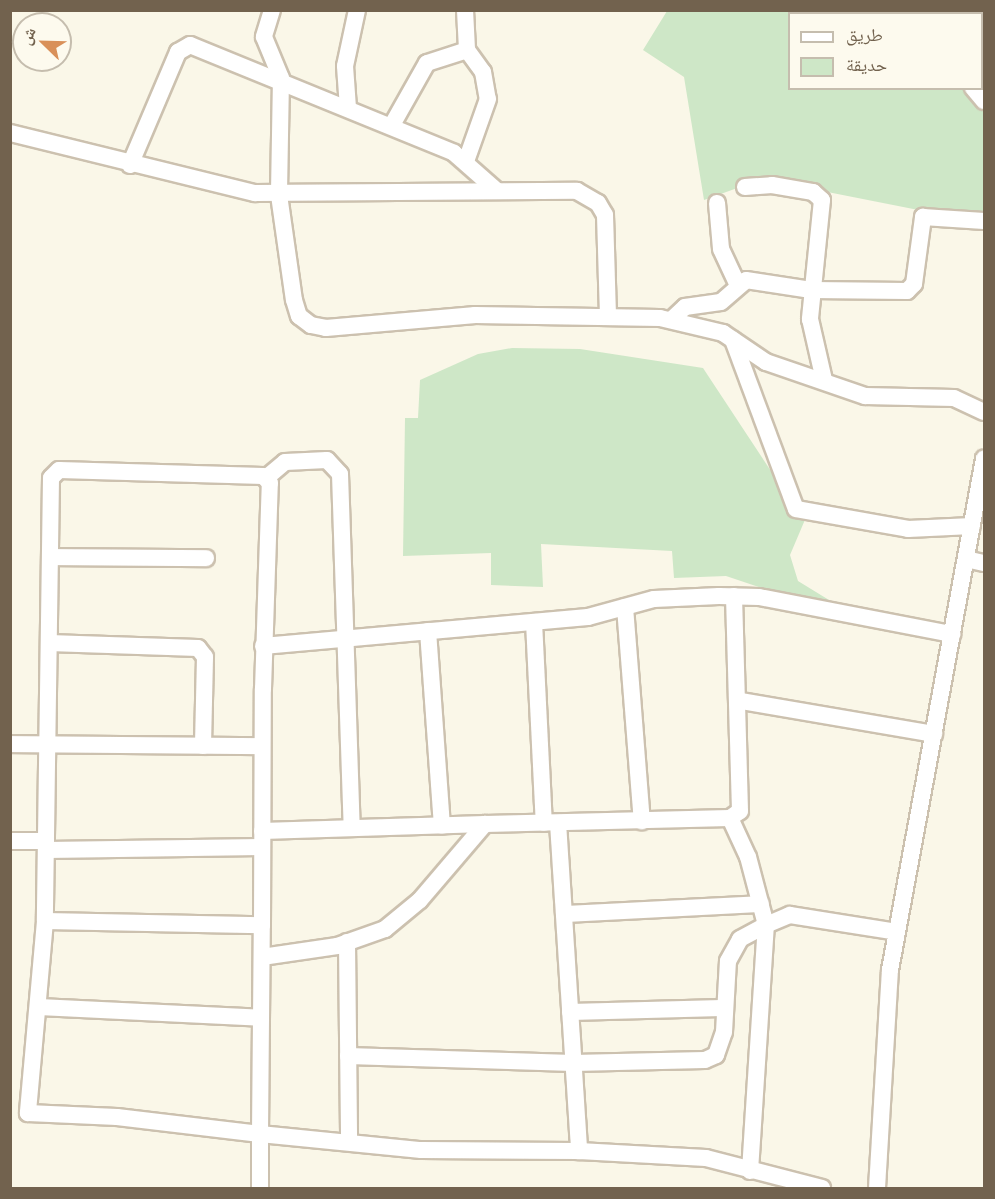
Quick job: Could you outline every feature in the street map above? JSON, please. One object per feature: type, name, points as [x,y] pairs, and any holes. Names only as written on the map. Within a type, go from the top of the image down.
[{"type":"street","points":[[272,10],[264,37],[281,78],[279,195],[297,313],[318,328],[475,315],[608,314],[671,320],[732,339],[766,362],[824,380],[870,398],[954,398],[984,412]]},
{"type":"street","points":[[348,108],[345,66],[357,10]]},
{"type":"street","points":[[465,10],[467,50],[483,72],[488,99],[466,161]]},
{"type":"street","points":[[130,165],[181,48],[200,47],[392,125],[466,161],[496,190]]},
{"type":"street","points":[[392,125],[428,63],[467,50]]},
{"type":"street","points":[[10,133],[217,187],[279,195],[568,189],[603,208],[608,314]]},
{"type":"street","points":[[745,187],[772,185],[819,196],[811,290],[811,334],[824,380]]},
{"type":"street","points":[[717,203],[719,244],[738,285]]},
{"type":"street","points":[[671,320],[685,307],[722,302],[738,285],[751,280],[811,290],[906,291],[914,284],[923,217],[984,221]]},
{"type":"street","points":[[732,339],[796,509],[908,529],[972,526]]},
{"type":"street","points":[[877,1188],[897,932],[984,459]]},
{"type":"street","points":[[352,828],[350,638],[338,467],[327,460],[285,462],[266,478],[58,470],[51,478],[45,921],[28,1113],[117,1117],[260,1134],[504,1154],[579,1151],[706,1158],[750,1171],[769,1183],[822,1188]]},
{"type":"street","points":[[260,1188],[266,478]]},
{"type":"street","points":[[50,557],[206,558]]},
{"type":"street","points":[[966,559],[984,563]]},
{"type":"street","points":[[263,646],[534,622],[625,607],[654,599],[734,596],[952,634]]},
{"type":"street","points":[[10,841],[46,845],[262,839],[352,828],[730,818],[743,802],[741,701],[734,596]]},
{"type":"street","points":[[625,607],[642,821]]},
{"type":"street","points":[[534,622],[551,823],[564,914],[579,1151]]},
{"type":"street","points":[[428,631],[442,825]]},
{"type":"street","points":[[49,643],[198,648],[205,657],[202,746]]},
{"type":"street","points":[[741,701],[934,734]]},
{"type":"street","points":[[10,744],[262,746]]},
{"type":"street","points":[[730,818],[761,904],[766,925],[750,1171]]},
{"type":"street","points":[[262,957],[347,942],[385,929],[420,900],[485,824]]},
{"type":"street","points":[[564,914],[761,904]]},
{"type":"street","points":[[348,1056],[573,1063],[705,1060],[716,1055],[724,1032],[722,1008],[728,961],[740,939],[790,915],[897,932]]},
{"type":"street","points":[[45,921],[262,925]]},
{"type":"street","points":[[347,942],[349,1142]]},
{"type":"street","points":[[39,1007],[261,1018]]},
{"type":"street","points":[[570,1012],[722,1008]]},
{"type":"green space","points":[[667,11],[974,11],[788,12],[788,90],[974,90],[984,101],[984,223],[782,183],[754,182],[704,200],[684,77],[643,50]]},
{"type":"green space","points":[[512,348],[580,349],[703,368],[796,509],[807,515],[790,555],[798,581],[829,600],[828,610],[726,576],[674,578],[672,551],[541,544],[543,587],[491,585],[491,553],[403,556],[405,418],[418,418],[420,380],[478,354]]}]
